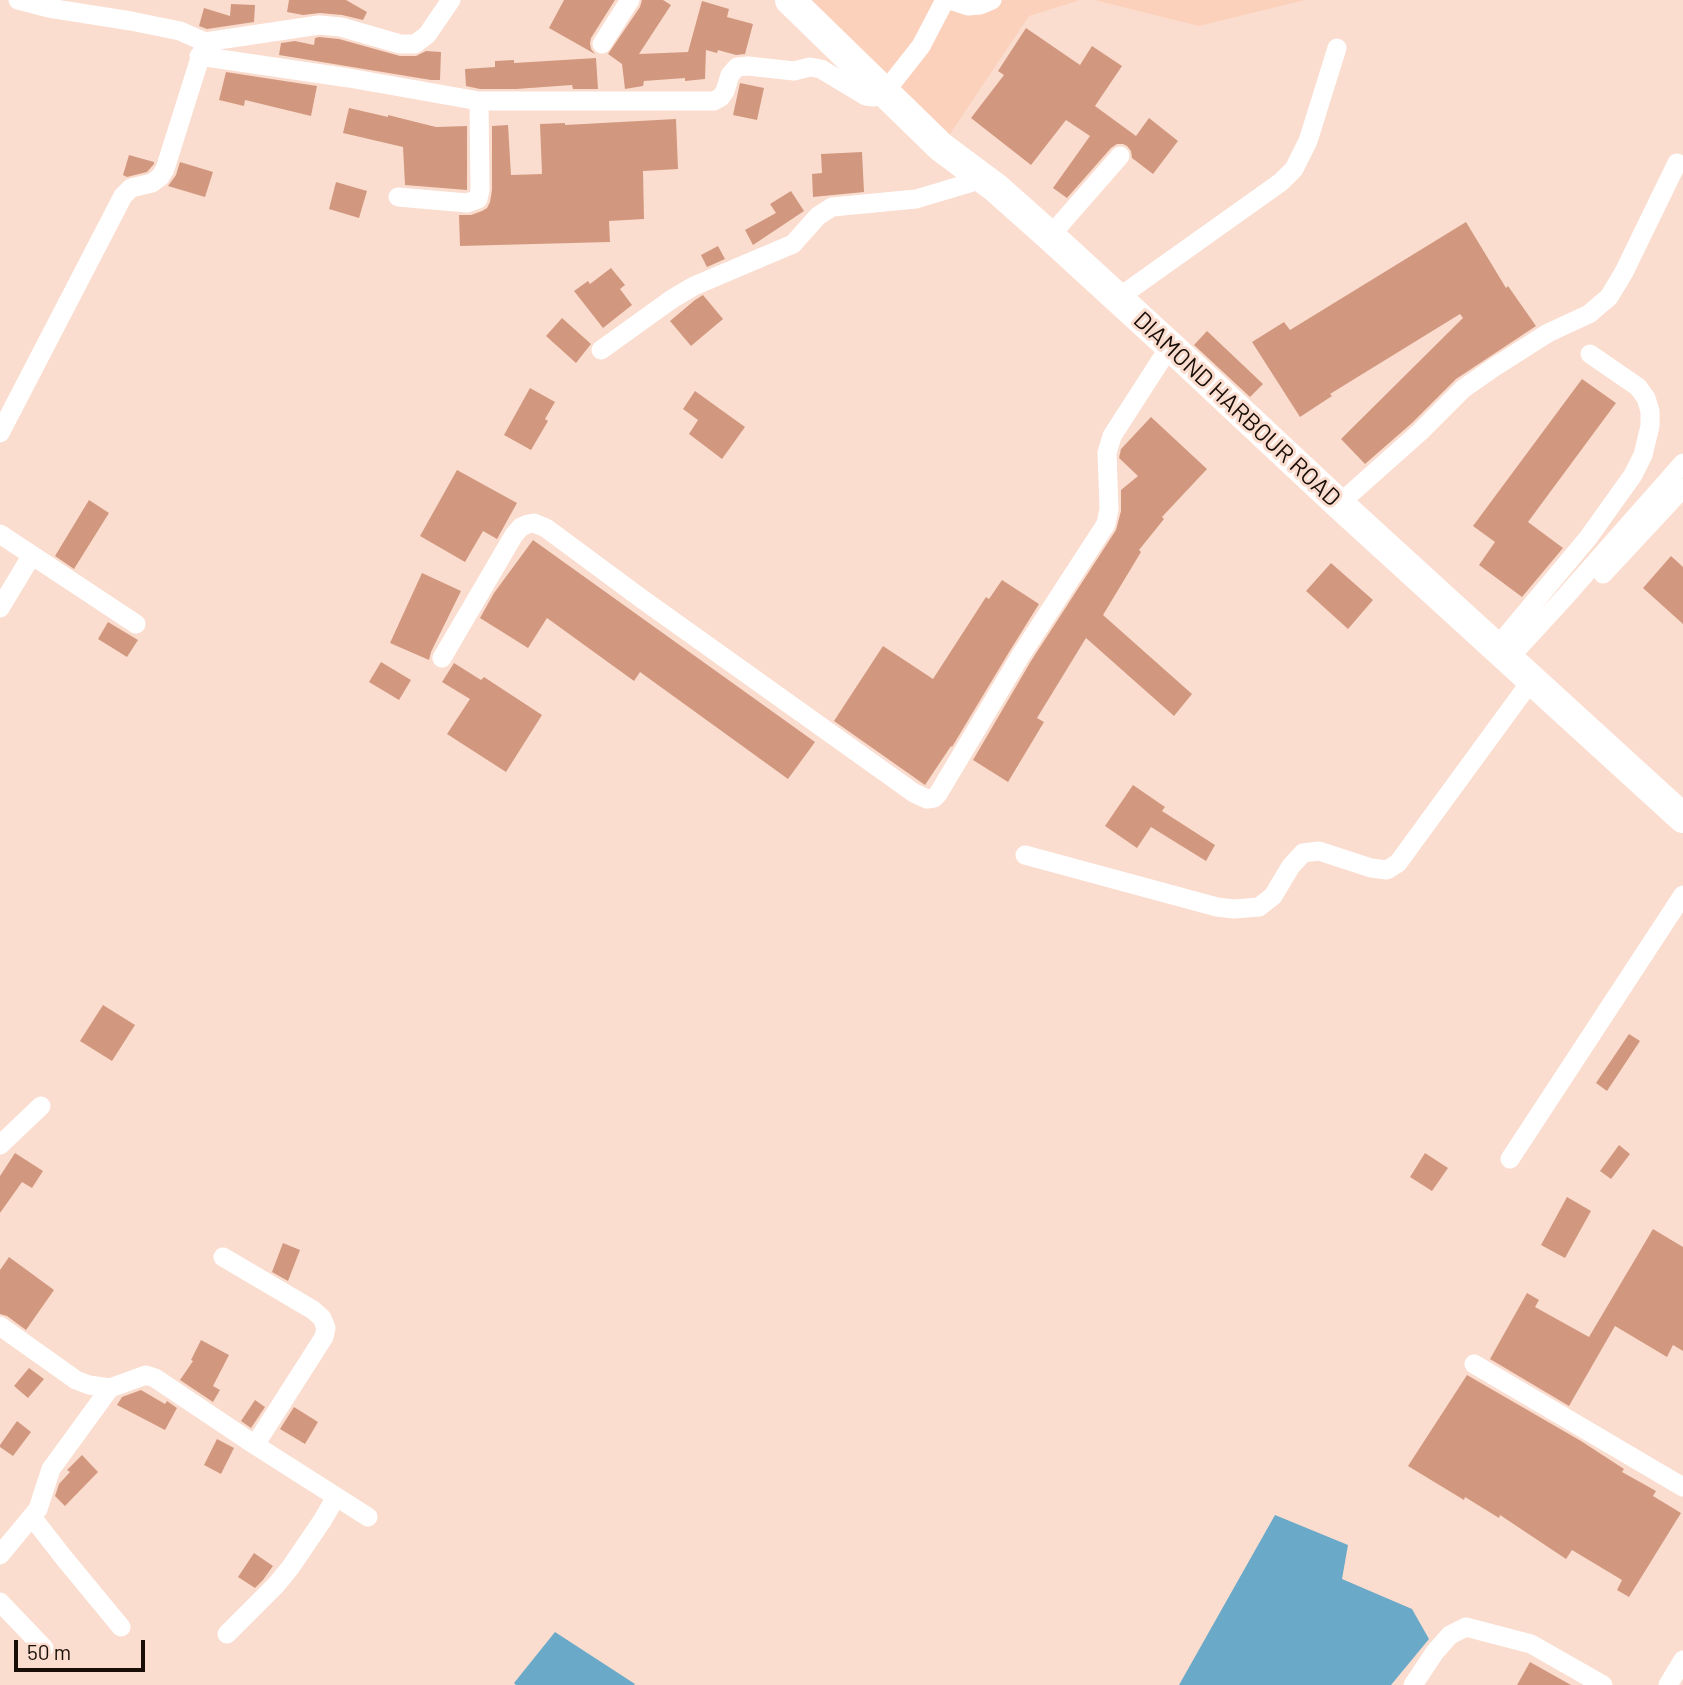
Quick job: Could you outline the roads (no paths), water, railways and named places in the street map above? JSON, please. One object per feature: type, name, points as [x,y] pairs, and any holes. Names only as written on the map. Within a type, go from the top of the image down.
[{"type":"highway","name":"DIAMOND HARBOUR ROAD","points":[[790,0],[941,147],[984,179],[1050,236],[1683,818]]},
{"type":"street","points":[[18,0],[180,31],[202,49],[478,101],[714,101],[721,97],[730,75],[737,67],[748,66],[794,71],[810,67],[821,69],[866,96],[874,97],[884,93],[921,46],[948,0],[968,6],[992,0]]},
{"type":"street","points":[[202,49],[319,25],[341,27],[400,44],[415,44],[428,35],[451,0]]},
{"type":"street","points":[[602,44],[630,0]]},
{"type":"street","points":[[1118,298],[1281,182],[1294,169],[1308,141],[1337,48]]},
{"type":"street","points":[[0,433],[123,196],[131,188],[152,183],[165,169],[202,49]]},
{"type":"street","points":[[398,197],[467,203],[478,199],[478,101]]},
{"type":"street","points":[[1050,236],[1120,156]]},
{"type":"street","points":[[1339,504],[1420,432],[1463,389],[1548,333],[1589,314],[1609,297],[1677,163]]},
{"type":"street","points":[[601,350],[694,286],[793,244],[818,216],[832,207],[916,199],[984,179]]},
{"type":"street","points":[[442,658],[514,535],[521,527],[534,523],[546,528],[914,793],[927,799],[934,798],[1021,655],[1106,524],[1109,509],[1107,453],[1112,436],[1170,346]]},
{"type":"street","points":[[1025,855],[1217,907],[1234,909],[1259,907],[1273,896],[1303,853],[1319,851],[1371,868],[1387,870],[1398,863],[1588,538],[1633,475],[1643,456],[1650,426],[1650,411],[1646,398],[1638,387],[1590,354]]},
{"type":"street","points":[[1513,664],[1573,588],[1683,463]]},
{"type":"street","points":[[1513,664],[1572,606],[1683,488]]},
{"type":"street","points":[[0,534],[136,624]]},
{"type":"street","points":[[0,608],[32,555]]},
{"type":"street","points":[[1510,1159],[1683,895]]},
{"type":"street","points":[[1,1142],[41,1106]]},
{"type":"street","points":[[222,1257],[313,1310],[322,1318],[326,1328],[324,1337],[255,1445]]},
{"type":"street","points":[[0,1325],[76,1380],[89,1385],[110,1388],[146,1374],[155,1378],[368,1517]]},
{"type":"street","points":[[1474,1364],[1683,1487]]},
{"type":"street","points":[[0,1555],[38,1509],[51,1469],[110,1388]]},
{"type":"street","points":[[227,1634],[290,1567],[336,1497]]},
{"type":"street","points":[[32,1517],[121,1627]]},
{"type":"street","points":[[0,1602],[44,1648]]},
{"type":"street","points":[[1413,1685],[1450,1635],[1466,1627],[1531,1644],[1603,1685]]},
{"type":"street","points":[[1668,1685],[1683,1660]]},
{"type":"water","points":[[1275,1515],[1348,1545],[1342,1579],[1412,1609],[1429,1639],[1391,1685],[1179,1685]]},
{"type":"water","points":[[555,1632],[635,1684],[516,1685],[514,1683]]}]
